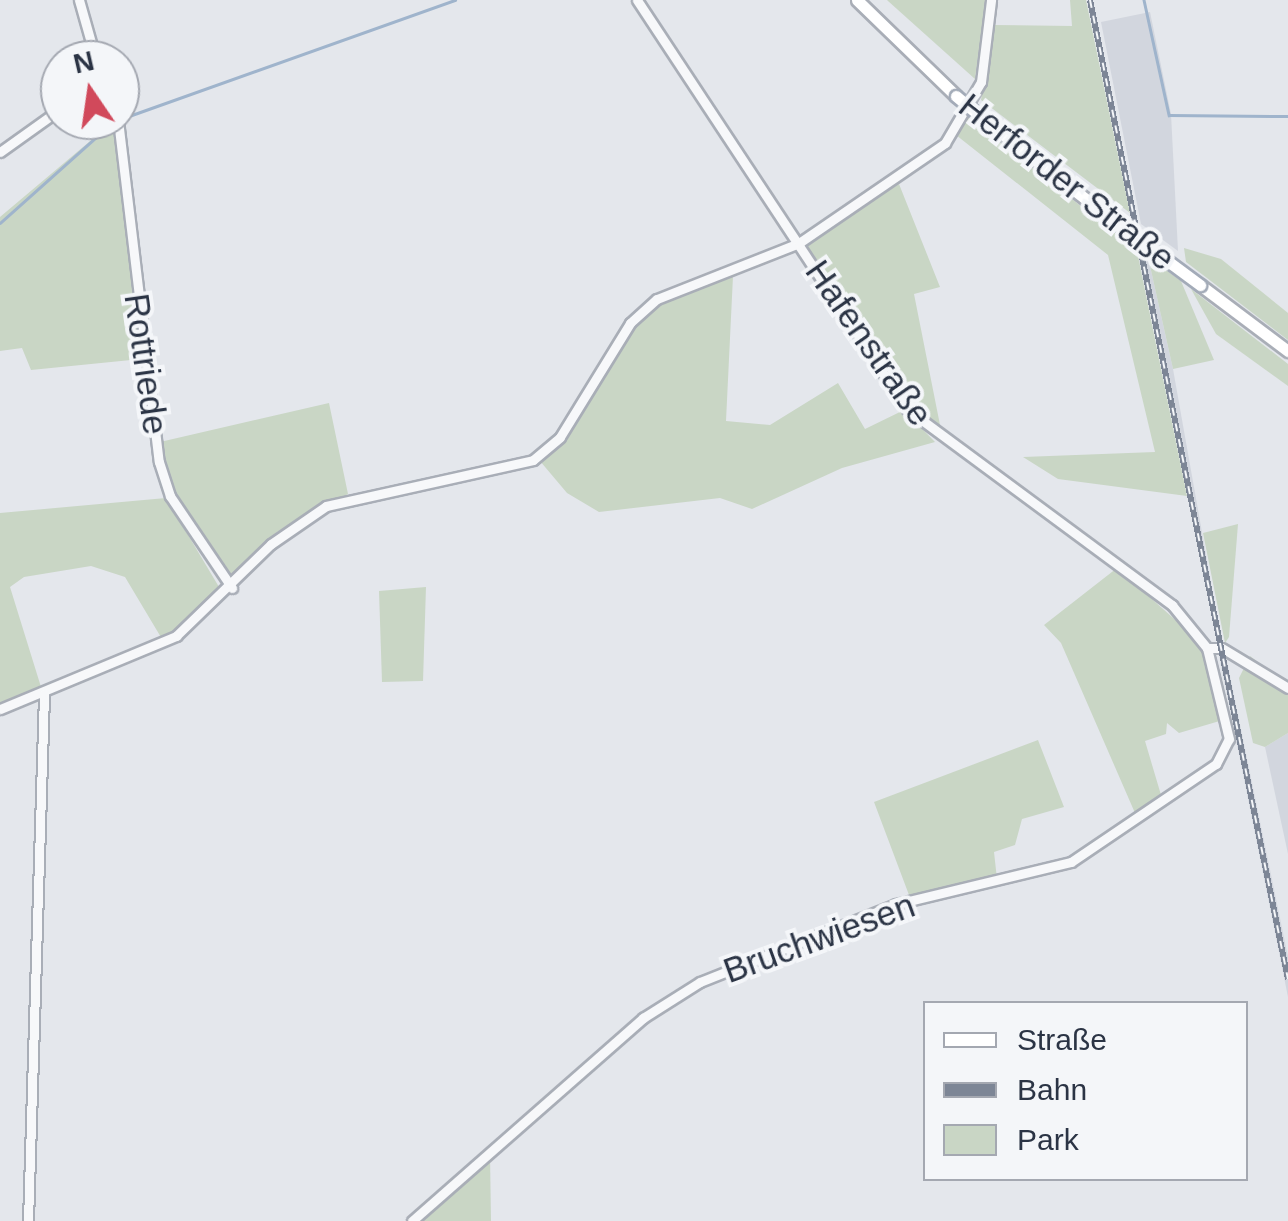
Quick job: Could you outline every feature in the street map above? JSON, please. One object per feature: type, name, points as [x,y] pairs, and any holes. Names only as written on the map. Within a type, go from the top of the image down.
[{"type":"main road","name":"Herforder Straße","points":[[857,0],[982,118],[1288,351]]},
{"type":"street","points":[[79,0],[90,40]]},
{"type":"street","name":"Hafenstraße","points":[[637,0],[907,409],[1172,606],[1207,648]]},
{"type":"street","points":[[0,710],[160,646],[232,588],[271,544],[326,506],[533,460],[560,437],[630,322],[657,299],[798,243],[946,143],[981,82],[991,0]]},
{"type":"street","points":[[0,152],[40,123]]},
{"type":"street","name":"Rottriede","points":[[120,140],[159,462],[185,523],[232,588]]},
{"type":"street","points":[[1207,648],[1221,648],[1288,688]]},
{"type":"street","name":"Bruchwiesen","points":[[412,1221],[643,1018],[700,982],[896,904],[1072,862],[1216,764],[1229,739],[1207,648]]},
{"type":"street","points":[[28,1221],[44,693]]},
{"type":"shaded area","points":[[1150,12],[1171,114],[1178,251],[1141,224],[1101,22]]},
{"type":"shaded area","points":[[1137,251],[1148,257],[1173,369],[1222,645]]},
{"type":"shaded area","points":[[1225,652],[1288,957],[1288,997],[1219,655]]},
{"type":"shaded area","points":[[1288,733],[1288,854],[1265,747]]},
{"type":"green space","points":[[986,0],[975,79],[888,1]]},
{"type":"green space","points":[[1070,0],[1086,0],[1130,213],[981,100],[993,25],[1072,26]]},
{"type":"green space","points":[[968,116],[1137,251],[1187,496],[1058,479],[1023,457],[1155,452],[1108,255],[956,135]]},
{"type":"green space","points":[[91,140],[117,140],[141,359],[31,370],[22,348],[0,351],[0,217]]},
{"type":"green space","points":[[899,184],[940,287],[914,294],[941,430],[911,406],[801,243]]},
{"type":"green space","points":[[1184,248],[1221,259],[1288,313],[1288,340],[1186,262]]},
{"type":"green space","points":[[1148,257],[1181,281],[1214,360],[1173,369]]},
{"type":"green space","points":[[733,276],[726,421],[770,425],[838,383],[865,429],[904,410],[935,442],[842,468],[752,509],[720,498],[599,512],[567,493],[540,461],[581,416],[634,326],[659,303]]},
{"type":"green space","points":[[1191,289],[1288,364],[1288,386],[1216,334]]},
{"type":"green space","points":[[329,403],[348,494],[277,532],[236,578],[226,576],[173,494],[160,442]]},
{"type":"green space","points":[[166,498],[222,592],[162,639],[125,577],[91,566],[24,577],[10,587],[41,687],[0,703],[0,513]]},
{"type":"green space","points":[[1238,524],[1229,637],[1225,643],[1203,533]]},
{"type":"green space","points":[[1117,568],[1199,641],[1223,720],[1179,733],[1167,723],[1166,734],[1145,741],[1161,795],[1135,813],[1061,643],[1044,625]]},
{"type":"green space","points":[[426,587],[423,681],[382,682],[379,591]]},
{"type":"green space","points":[[1250,656],[1288,685],[1288,733],[1265,747],[1253,743],[1239,678]]},
{"type":"green space","points":[[1038,740],[1064,807],[1022,819],[1015,845],[994,852],[997,879],[909,895],[874,802]]},
{"type":"green space","points":[[490,1154],[491,1221],[423,1221]]},
{"type":"waterway","points":[[140,112],[455,0]]},
{"type":"waterway","points":[[1144,0],[1169,115],[1288,116]]},
{"type":"waterway","points":[[0,223],[93,140]]},
{"type":"railway","points":[[1090,0],[1288,979]]}]
